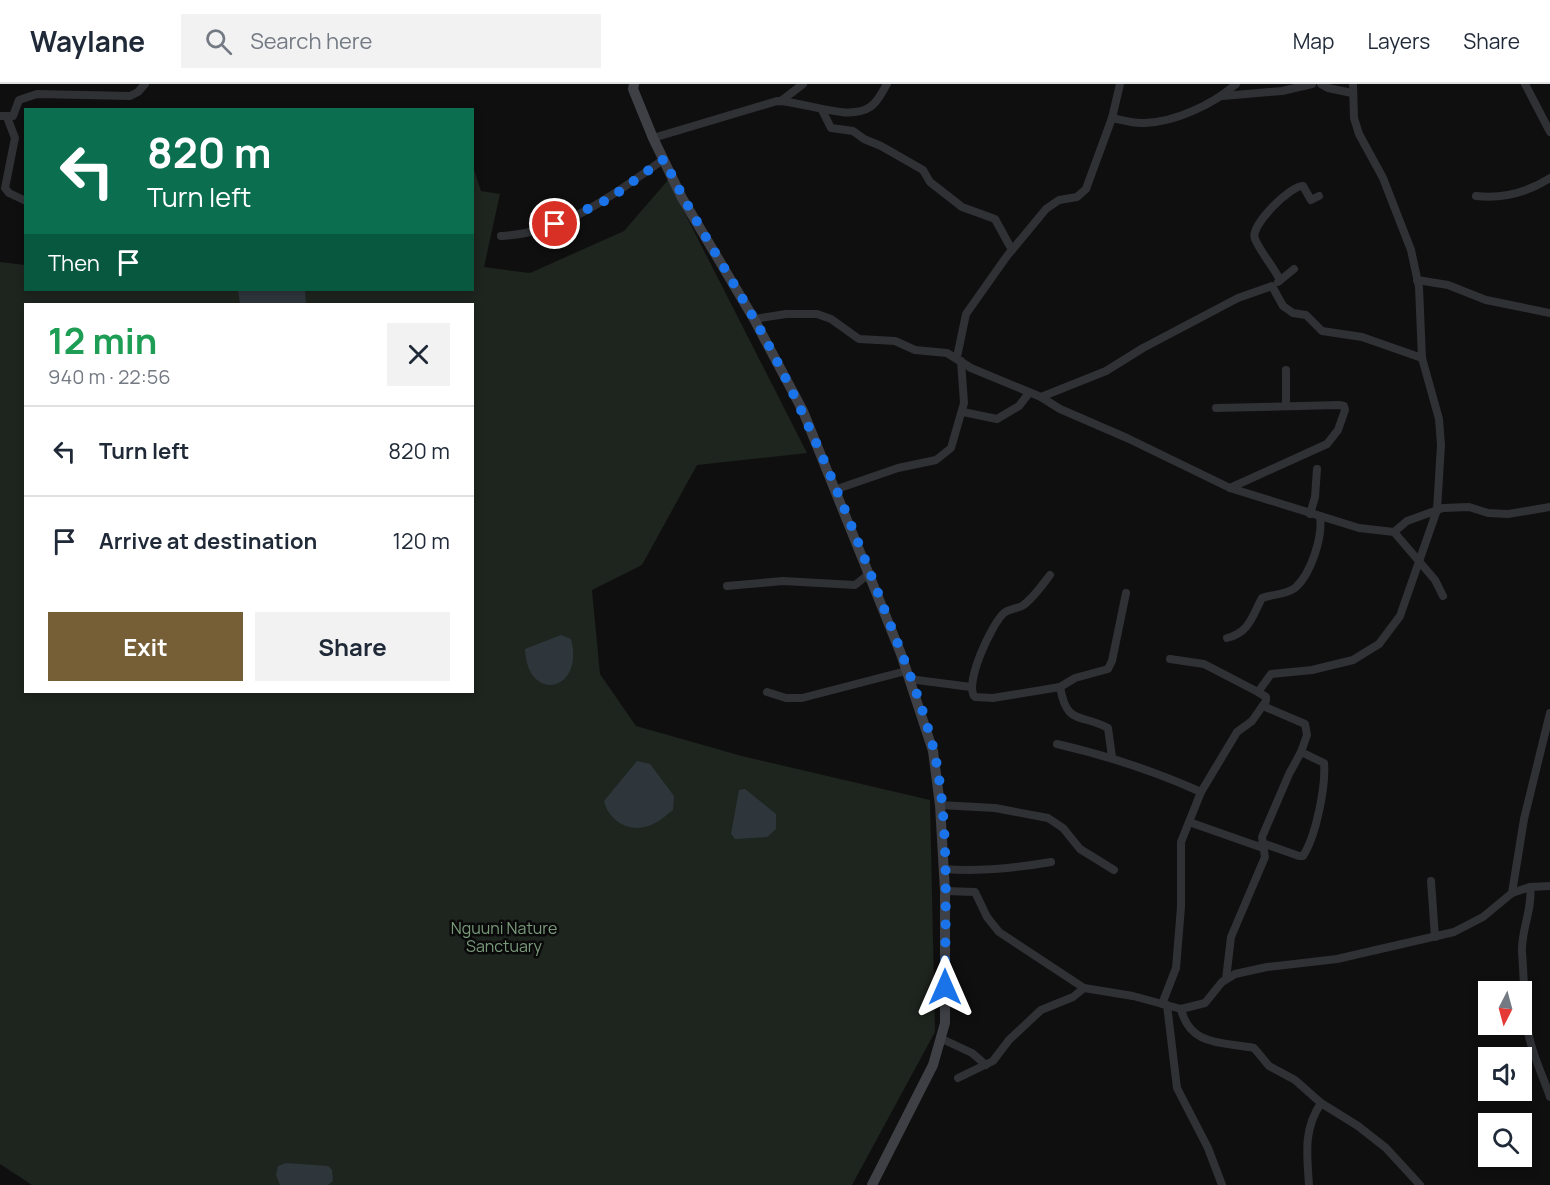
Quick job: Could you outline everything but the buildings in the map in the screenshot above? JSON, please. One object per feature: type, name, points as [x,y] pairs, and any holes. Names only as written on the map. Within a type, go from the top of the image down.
[{"type":"main road","points":[[632,86],[653,138],[682,198],[754,319],[803,411],[870,573],[933,751],[940,805],[945,891],[945,1023],[942,1039],[918,1097],[872,1185]]},
{"type":"street","points":[[24,200],[9,193],[5,188],[15,138],[3,117],[13,116],[19,100],[37,94],[130,96],[138,92],[145,84]]},
{"type":"street","points":[[781,101],[803,84]]},
{"type":"street","points":[[653,138],[718,121],[764,103],[798,102],[822,110],[868,109],[887,84]]},
{"type":"street","points":[[837,489],[898,468],[944,457],[951,448],[963,412],[959,359],[966,314],[1012,250],[1050,206],[1084,193],[1112,118],[1120,84]]},
{"type":"street","points":[[1112,118],[1150,123],[1198,110],[1223,96],[1236,84]]},
{"type":"street","points":[[1223,96],[1309,84]]},
{"type":"street","points":[[1321,84],[1328,88],[1352,93]]},
{"type":"street","points":[[1258,692],[1271,674],[1311,670],[1353,660],[1379,644],[1400,616],[1437,510],[1440,427],[1422,358],[1417,280],[1411,250],[1383,178],[1359,134],[1354,118],[1353,84]]},
{"type":"street","points":[[1525,84],[1550,132]]},
{"type":"street","points":[[822,110],[831,128],[853,131],[864,140],[881,146],[919,167],[930,182],[962,207],[995,219],[1012,250]]},
{"type":"street","points":[[501,236],[538,231],[609,199],[664,159]]},
{"type":"street","points":[[1476,196],[1501,196],[1531,188],[1550,178]]},
{"type":"street","points":[[1280,280],[1254,238],[1255,230],[1273,208],[1297,186],[1303,186],[1311,200],[1319,196]]},
{"type":"street","points":[[1041,397],[1098,375],[1143,348],[1238,298],[1272,286],[1294,269]]},
{"type":"street","points":[[1417,280],[1448,285],[1469,295],[1497,303],[1550,313]]},
{"type":"street","points":[[1272,286],[1283,306],[1293,313],[1306,315],[1322,331],[1362,337],[1422,358]]},
{"type":"street","points":[[754,319],[779,314],[817,314],[831,319],[859,339],[896,341],[915,350],[939,351],[1041,397],[1060,409],[1127,438],[1230,488],[1359,528],[1394,532],[1441,588],[1443,596]]},
{"type":"street","points":[[1286,370],[1286,406]]},
{"type":"street","points":[[963,412],[997,419],[1019,406],[1029,393]]},
{"type":"street","points":[[1216,408],[1339,405],[1344,406],[1346,410],[1338,430],[1327,444],[1230,488]]},
{"type":"street","points":[[1311,514],[1317,469]]},
{"type":"street","points":[[1394,532],[1407,521],[1437,510],[1454,507],[1508,514],[1550,507]]},
{"type":"street","points":[[1227,638],[1241,632],[1252,621],[1262,598],[1284,594],[1299,583],[1319,542],[1320,516]]},
{"type":"street","points":[[727,586],[783,580],[855,585],[870,573]]},
{"type":"street","points":[[1050,575],[1022,605],[1005,611],[1000,618],[982,650],[972,687],[975,697],[993,698],[1060,687],[1075,678],[1108,669],[1111,665],[1126,593]]},
{"type":"street","points":[[1170,659],[1204,664],[1227,673],[1266,697],[1263,706],[1252,721],[1237,732],[1201,792],[1181,842],[1181,907],[1176,968],[1164,1004],[1177,1088],[1208,1148],[1222,1185]]},
{"type":"street","points":[[766,692],[786,698],[802,698],[908,675],[972,687]]},
{"type":"street","points":[[1060,687],[1063,705],[1068,714],[1108,728],[1112,757]]},
{"type":"street","points":[[1226,979],[1231,937],[1264,857],[1262,846],[1275,805],[1307,735],[1305,723],[1263,706]]},
{"type":"street","points":[[1512,893],[1526,808],[1550,713]]},
{"type":"street","points":[[1057,744],[1112,757],[1152,770],[1201,792]]},
{"type":"street","points":[[1189,822],[1262,846],[1304,856],[1309,847],[1325,770],[1324,763],[1320,759],[1301,752]]},
{"type":"street","points":[[940,805],[995,808],[1048,818],[1062,828],[1080,849],[1114,870]]},
{"type":"street","points":[[944,869],[976,871],[1007,869],[1051,862]]},
{"type":"street","points":[[1431,880],[1435,937]]},
{"type":"street","points":[[945,891],[975,892],[987,917],[999,932],[1084,988],[1181,1009],[1205,1003],[1226,979],[1235,974],[1267,967],[1327,961],[1435,937],[1469,925],[1512,893],[1530,887],[1550,886]]},
{"type":"street","points":[[1530,887],[1531,904],[1522,945],[1525,969],[1523,992],[1528,1033],[1550,1097]]},
{"type":"street","points":[[958,1078],[986,1065],[1041,1011],[1073,997],[1084,988]]},
{"type":"street","points":[[1181,1009],[1184,1022],[1206,1040],[1254,1048],[1269,1066],[1295,1080],[1321,1103],[1358,1126],[1386,1148],[1420,1185]]},
{"type":"street","points":[[942,1039],[972,1053],[986,1065]]},
{"type":"street","points":[[1309,1185],[1306,1137],[1312,1116],[1321,1103]]},
{"type":"green space","name":"Nguuni Nature Sanctuary","points":[[474,170],[481,191],[500,194],[484,267],[530,273],[624,231],[668,180],[807,453],[697,465],[642,565],[592,590],[600,674],[636,726],[742,756],[930,800],[935,1032],[852,1185],[32,1185],[0,1164],[0,262],[24,265],[24,291],[474,291]]},
{"type":"shaded area","points":[[238,291],[305,291],[306,303],[240,303]]},
{"type":"shaded area","points":[[561,635],[571,639],[573,657],[570,671],[563,680],[554,684],[544,684],[535,678],[528,667],[525,649]]},
{"type":"shaded area","points":[[637,761],[650,764],[674,796],[673,810],[655,823],[641,828],[620,823],[610,814],[604,801]]},
{"type":"shaded area","points":[[745,789],[776,814],[776,829],[767,837],[735,839],[731,834],[739,790]]},
{"type":"shaded area","points":[[286,1163],[328,1166],[332,1170],[333,1181],[328,1185],[280,1185],[276,1175],[278,1166]]},
{"type":"route","points":[[555,224],[609,199],[664,159],[682,198],[754,319],[803,411],[837,489],[901,654],[933,751],[940,805],[945,891],[945,987]]}]
